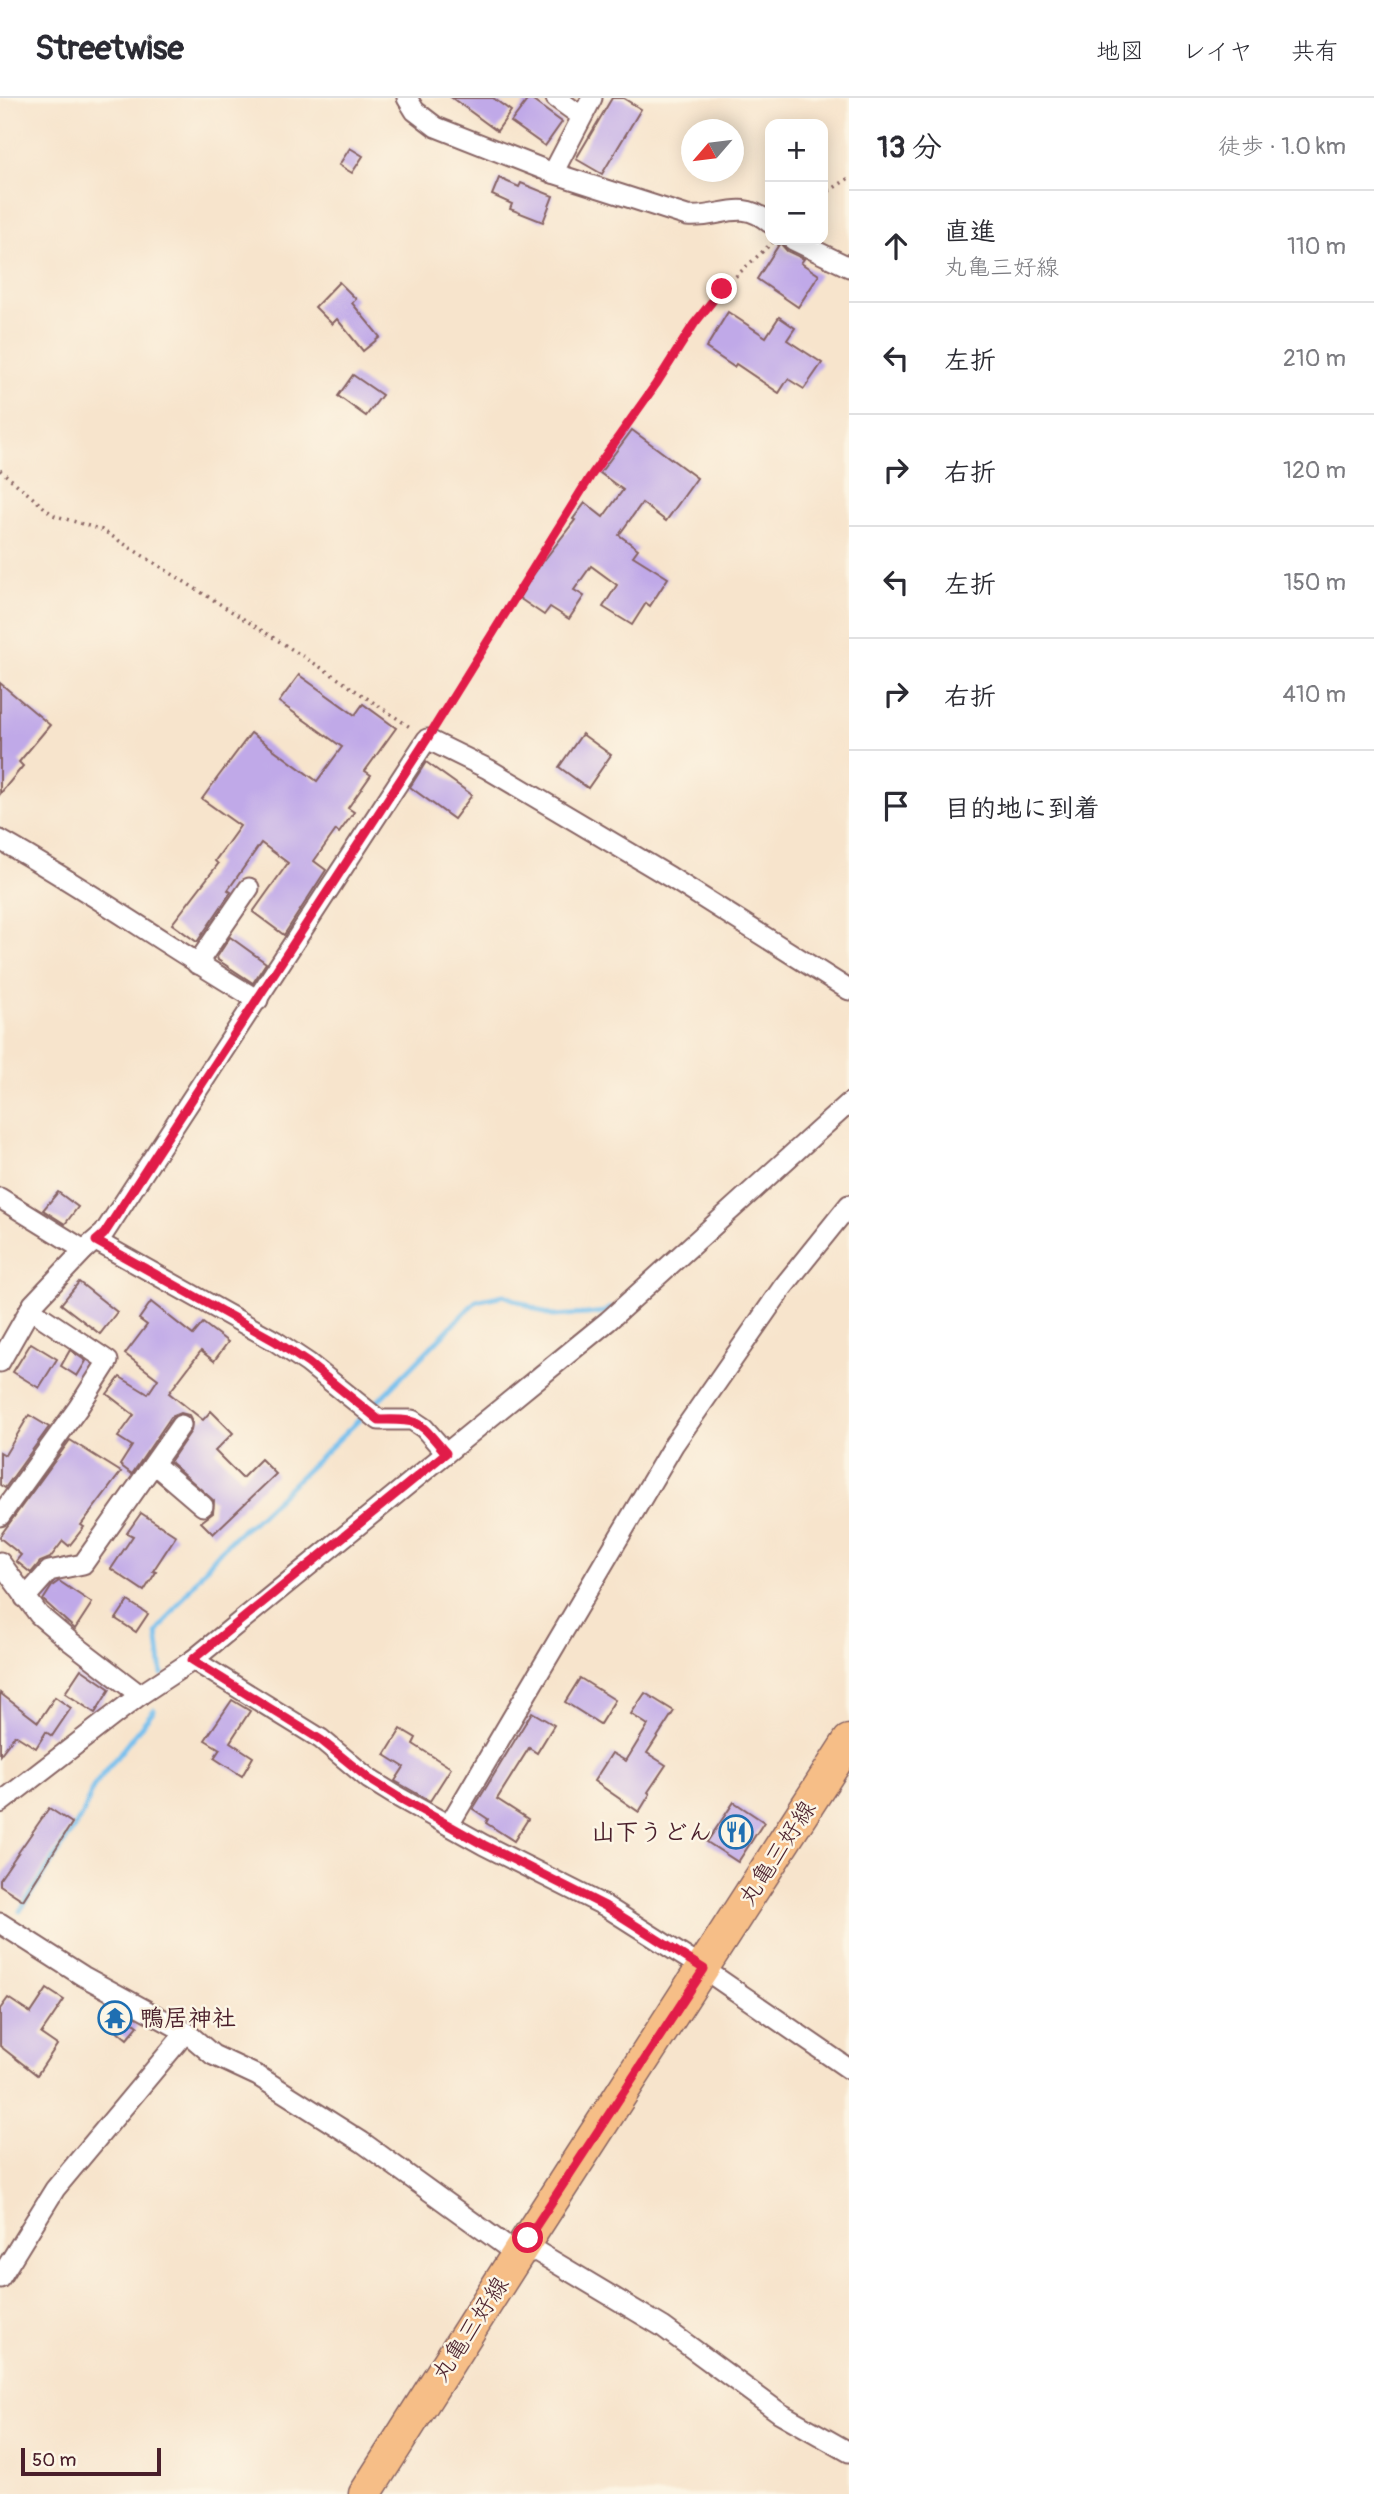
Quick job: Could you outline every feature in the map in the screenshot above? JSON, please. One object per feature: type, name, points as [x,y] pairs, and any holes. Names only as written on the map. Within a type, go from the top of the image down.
[{"type":"main road","name":"丸亀三好線","points":[[365,2494],[849,1741]]},
{"type":"street","points":[[407,98],[415,110],[436,127],[553,173],[688,216],[701,218],[737,209],[754,211],[765,219]]},
{"type":"street","points":[[556,98],[581,116]]},
{"type":"street","points":[[553,173],[592,98]]},
{"type":"street","points":[[803,245],[849,267]]},
{"type":"street","points":[[0,1362],[30,1309],[90,1245],[104,1234],[427,739],[488,769],[670,877],[849,990]]},
{"type":"street","points":[[0,840],[43,863],[197,964],[258,1000]]},
{"type":"street","points":[[197,964],[249,888]]},
{"type":"street","points":[[0,1803],[140,1695],[192,1660],[608,1321],[849,1103]]},
{"type":"street","points":[[0,1198],[275,1341],[308,1363],[379,1420],[412,1420],[424,1428],[446,1453]]},
{"type":"street","points":[[450,1825],[674,1444],[783,1287],[843,1226],[849,1205]]},
{"type":"street","points":[[0,1516],[78,1408],[107,1361],[30,1309]]},
{"type":"street","points":[[24,1598],[49,1571],[83,1564],[181,1425]]},
{"type":"street","points":[[154,1464],[203,1506]]},
{"type":"street","points":[[0,1562],[39,1615],[140,1695]]},
{"type":"street","points":[[192,1660],[321,1740],[369,1779],[484,1845],[605,1906],[704,1969],[849,2069]]},
{"type":"street","points":[[0,1923],[83,1976],[186,2032],[213,2055],[258,2076],[362,2142],[518,2255],[536,2251],[548,2258],[663,2327],[780,2413],[849,2452]]},
{"type":"street","points":[[0,2278],[55,2189],[186,2032]]},
{"type":"path","points":[[828,192],[849,178]]},
{"type":"path","points":[[0,470],[53,515],[102,530],[328,672],[427,739],[590,477],[656,384],[694,324],[722,289],[770,245]]},
{"type":"building","points":[[452,98],[493,98],[511,111],[497,131]]},
{"type":"building","points":[[529,98],[562,122],[545,146],[511,122]]},
{"type":"building","points":[[612,98],[623,98],[641,109],[602,174],[576,159]]},
{"type":"building","points":[[350,148],[363,156],[352,173],[339,165]]},
{"type":"building","points":[[499,178],[519,187],[521,183],[553,196],[543,222],[510,209],[512,204],[492,195]]},
{"type":"building","points":[[779,245],[804,259],[801,263],[819,275],[798,307],[757,279]]},
{"type":"building","points":[[339,282],[356,299],[352,303],[380,337],[363,351],[337,319],[332,324],[315,307]]},
{"type":"building","points":[[728,312],[766,337],[779,317],[795,328],[787,340],[822,363],[804,389],[788,379],[779,393],[736,364],[734,367],[706,348]]},
{"type":"building","points":[[353,375],[382,395],[366,416],[338,396]]},
{"type":"building","points":[[632,430],[697,478],[666,521],[642,503],[619,535],[638,549],[633,556],[668,578],[650,606],[646,603],[632,625],[603,607],[617,585],[591,566],[574,590],[584,596],[569,619],[550,607],[544,615],[519,598],[585,503],[603,517],[623,490],[600,473]]},
{"type":"building","points":[[299,675],[355,715],[363,704],[396,728],[365,771],[371,775],[348,808],[354,812],[339,833],[336,830],[314,861],[326,870],[284,935],[253,912],[288,863],[261,843],[228,890],[231,892],[197,942],[172,924],[218,864],[215,861],[240,826],[202,799],[218,777],[251,733],[317,781],[342,747],[279,702]]},
{"type":"building","points":[[0,683],[50,725],[19,762],[23,766],[0,794]]},
{"type":"building","points":[[582,734],[611,755],[588,788],[559,767]]},
{"type":"building","points":[[426,762],[472,795],[454,819],[410,787]]},
{"type":"building","points":[[230,937],[266,963],[253,983],[218,960],[217,957]]},
{"type":"building","points":[[58,1192],[78,1207],[65,1224],[43,1210]]},
{"type":"building","points":[[79,1282],[117,1312],[100,1334],[61,1304]]},
{"type":"building","points":[[151,1302],[193,1335],[203,1323],[228,1342],[214,1361],[201,1351],[169,1393],[203,1420],[211,1411],[233,1433],[215,1451],[242,1478],[261,1459],[276,1474],[213,1534],[201,1522],[213,1513],[214,1501],[170,1462],[191,1431],[192,1421],[189,1415],[181,1413],[171,1417],[132,1474],[120,1465],[132,1446],[118,1437],[134,1415],[107,1394],[120,1377],[148,1394],[158,1379],[125,1354],[147,1325],[139,1319]]},
{"type":"building","points":[[31,1343],[57,1359],[39,1388],[13,1372]]},
{"type":"building","points":[[70,1350],[86,1361],[77,1376],[61,1366]]},
{"type":"building","points":[[29,1415],[49,1427],[5,1488],[0,1485],[0,1452],[5,1455]]},
{"type":"building","points":[[70,1440],[121,1472],[81,1525],[84,1527],[69,1546],[63,1541],[50,1558],[40,1562],[31,1573],[16,1561],[21,1555],[0,1536]]},
{"type":"building","points":[[141,1513],[176,1536],[153,1571],[156,1572],[144,1591],[111,1569],[133,1536],[127,1533]]},
{"type":"building","points":[[59,1581],[92,1603],[75,1629],[43,1600],[52,1586]]},
{"type":"building","points":[[128,1601],[148,1614],[136,1632],[116,1619]]},
{"type":"building","points":[[81,1669],[110,1689],[95,1713],[65,1693]]},
{"type":"building","points":[[580,1678],[615,1700],[600,1724],[565,1702]]},
{"type":"building","points":[[0,1693],[38,1722],[55,1697],[71,1708],[52,1736],[46,1732],[36,1748],[15,1735],[0,1755]]},
{"type":"building","points":[[645,1693],[674,1711],[647,1753],[666,1765],[648,1792],[650,1794],[639,1812],[594,1781],[612,1753],[626,1761],[648,1725],[631,1714]]},
{"type":"building","points":[[232,1700],[250,1711],[230,1742],[253,1757],[242,1776],[214,1758],[220,1749],[205,1740]]},
{"type":"building","points":[[532,1712],[554,1725],[537,1753],[529,1748],[497,1799],[528,1819],[514,1841],[486,1823],[488,1819],[473,1809]]},
{"type":"building","points":[[401,1729],[416,1738],[413,1744],[451,1768],[430,1801],[395,1781],[404,1767],[385,1755]]},
{"type":"building","name":"山下うどん","points":[[734,1802],[764,1822],[738,1862],[707,1842]]},
{"type":"building","points":[[49,1808],[72,1823],[23,1900],[0,1885],[0,1879]]},
{"type":"building","points":[[47,1989],[64,2000],[41,2034],[57,2045],[37,2075],[0,2046],[0,2009],[8,1998],[31,2013]]},
{"type":"building","points":[[125,2016],[138,2026],[127,2039],[115,2029]]},
{"type":"waterway","points":[[371,1408],[476,1301],[504,1295],[552,1316],[604,1312],[610,1308]]},
{"type":"waterway","points":[[162,1674],[157,1633],[202,1574],[239,1532],[252,1523],[364,1415]]},
{"type":"waterway","points":[[20,1911],[83,1814],[93,1787],[154,1710]]},
{"type":"place","name":"山下うどん","points":[[736,1832]]},
{"type":"place","name":"鴨居神社","points":[[115,2018]]},
{"type":"route","points":[[528,2238],[704,1969],[605,1906],[484,1845],[398,1797],[369,1779],[321,1740],[192,1660],[446,1453],[424,1428],[412,1420],[379,1420],[308,1363],[275,1341],[96,1241],[104,1234],[427,739],[590,477],[656,384],[694,324],[722,289]]}]
